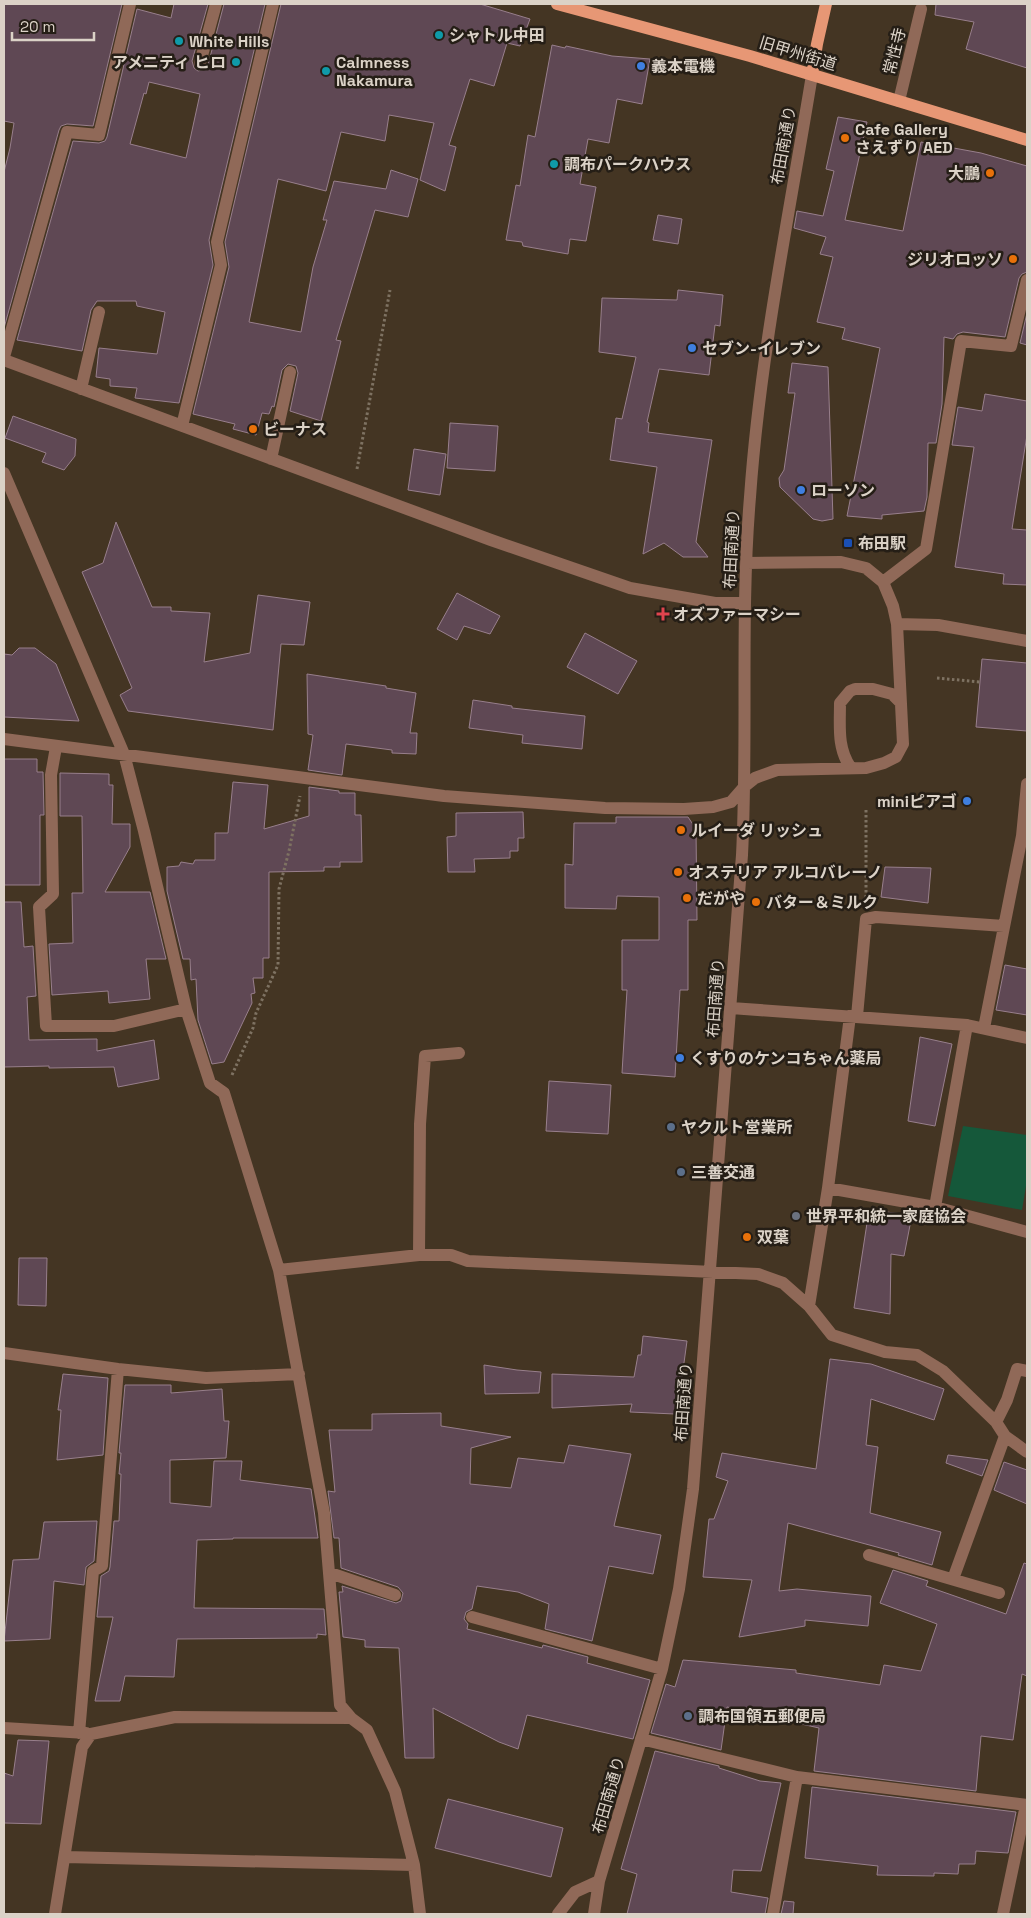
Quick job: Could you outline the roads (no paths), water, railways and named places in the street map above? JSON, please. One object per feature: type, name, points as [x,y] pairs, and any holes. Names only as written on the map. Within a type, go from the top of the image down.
[{"type":"main road","name":"旧甲州街道","points":[[557,4],[750,56],[1027,140]]},
{"type":"main road","points":[[812,76],[826,4]]},
{"type":"street","points":[[130,4],[99,135],[67,132],[4,359],[491,540],[630,588],[715,602],[744,603]]},
{"type":"street","points":[[200,63],[216,4]]},
{"type":"street","points":[[182,426],[221,265],[216,242],[273,4]]},
{"type":"street","name":"常性寺","points":[[899,101],[921,9]]},
{"type":"street","name":"布田南通り","points":[[594,1914],[599,1881],[662,1669],[679,1588],[693,1489],[731,1008],[745,786],[744,603],[751,481],[770,328],[812,76]]},
{"type":"street","points":[[883,582],[926,550],[961,341],[1011,346],[1027,280]]},
{"type":"street","points":[[81,389],[98,312]]},
{"type":"street","points":[[271,459],[290,372]]},
{"type":"street","points":[[4,473],[124,754],[186,1009],[210,1082],[224,1094],[279,1270],[324,1513],[340,1705],[351,1718],[367,1730],[395,1791],[414,1865],[420,1914]]},
{"type":"street","points":[[4,739],[444,796],[604,808],[684,809],[719,806],[731,802],[755,778],[777,770],[866,768],[884,763],[896,757],[903,744],[897,624],[893,606],[883,582],[866,568],[840,562],[746,563]]},
{"type":"street","points":[[897,624],[938,624],[1027,641]]},
{"type":"street","points":[[851,768],[845,760],[841,748],[840,703],[844,697],[855,689],[873,689],[892,694],[901,703]]},
{"type":"street","points":[[56,747],[51,775],[53,894],[39,907],[46,1026],[114,1026],[186,1009]]},
{"type":"street","points":[[984,1028],[1022,836],[1027,784]]},
{"type":"street","points":[[809,1306],[828,1188],[866,919],[876,917],[1004,926]]},
{"type":"street","points":[[731,1008],[967,1025],[1027,1038]]},
{"type":"street","points":[[935,1207],[967,1025]]},
{"type":"street","points":[[418,1254],[420,1124],[425,1056],[459,1053]]},
{"type":"street","points":[[828,1188],[935,1207],[1027,1232]]},
{"type":"street","points":[[279,1270],[418,1254],[451,1255],[468,1261],[758,1274],[783,1283],[809,1306],[832,1335],[885,1352],[917,1355],[943,1371],[996,1422],[1005,1436],[1027,1452]]},
{"type":"street","points":[[4,1353],[118,1369],[206,1378],[299,1374]]},
{"type":"street","points":[[55,1914],[85,1733],[93,1571],[102,1566],[118,1369]]},
{"type":"street","points":[[996,1422],[1007,1400],[1017,1369],[1027,1372]]},
{"type":"street","points":[[953,1579],[1005,1436]]},
{"type":"street","points":[[869,1555],[999,1593]]},
{"type":"street","points":[[330,1574],[395,1594]]},
{"type":"street","points":[[472,1617],[662,1669]]},
{"type":"street","points":[[4,1728],[85,1733],[175,1717],[351,1718]]},
{"type":"street","points":[[641,1739],[797,1777],[1027,1805],[1003,1914]]},
{"type":"street","points":[[772,1914],[797,1777]]},
{"type":"street","points":[[65,1857],[414,1865]]},
{"type":"street","points":[[558,1914],[575,1892],[599,1881]]},
{"type":"place","name":"シャトル中田","points":[[439,35]]},
{"type":"place","name":"White Hills","points":[[179,41]]},
{"type":"place","name":"アメニティ ヒロ","points":[[236,62]]},
{"type":"place","name":"義本電機","points":[[641,66]]},
{"type":"place","name":"Calmness Nakamura","points":[[326,71]]},
{"type":"place","name":"Cafe Gallery さえずり AED","points":[[845,138]]},
{"type":"place","name":"調布パークハウス","points":[[554,164]]},
{"type":"place","name":"大鵬","points":[[990,173]]},
{"type":"place","name":"ジリオロッソ","points":[[1013,259]]},
{"type":"place","name":"セブン-イレブン","points":[[692,348]]},
{"type":"place","name":"ビーナス","points":[[253,429]]},
{"type":"place","name":"ローソン","points":[[801,490]]},
{"type":"place","name":"布田駅","points":[[848,543]]},
{"type":"place","name":"オズファーマシー","points":[[663,614]]},
{"type":"place","name":"miniピアゴ","points":[[967,801]]},
{"type":"place","name":"ルイーダ リッシュ","points":[[681,830]]},
{"type":"place","name":"オステリア アルコバレーノ","points":[[678,872]]},
{"type":"place","name":"だがや","points":[[687,898]]},
{"type":"place","name":"バター＆ミルク","points":[[756,902]]},
{"type":"place","name":"くすりのケンコちゃん薬局","points":[[680,1058]]},
{"type":"place","name":"ヤクルト営業所","points":[[671,1127]]},
{"type":"place","name":"三善交通","points":[[681,1172]]},
{"type":"place","name":"世界平和統一家庭協会","points":[[796,1216]]},
{"type":"place","name":"双葉","points":[[747,1237]]},
{"type":"place","name":"調布国領五郵便局","points":[[688,1716]]}]
